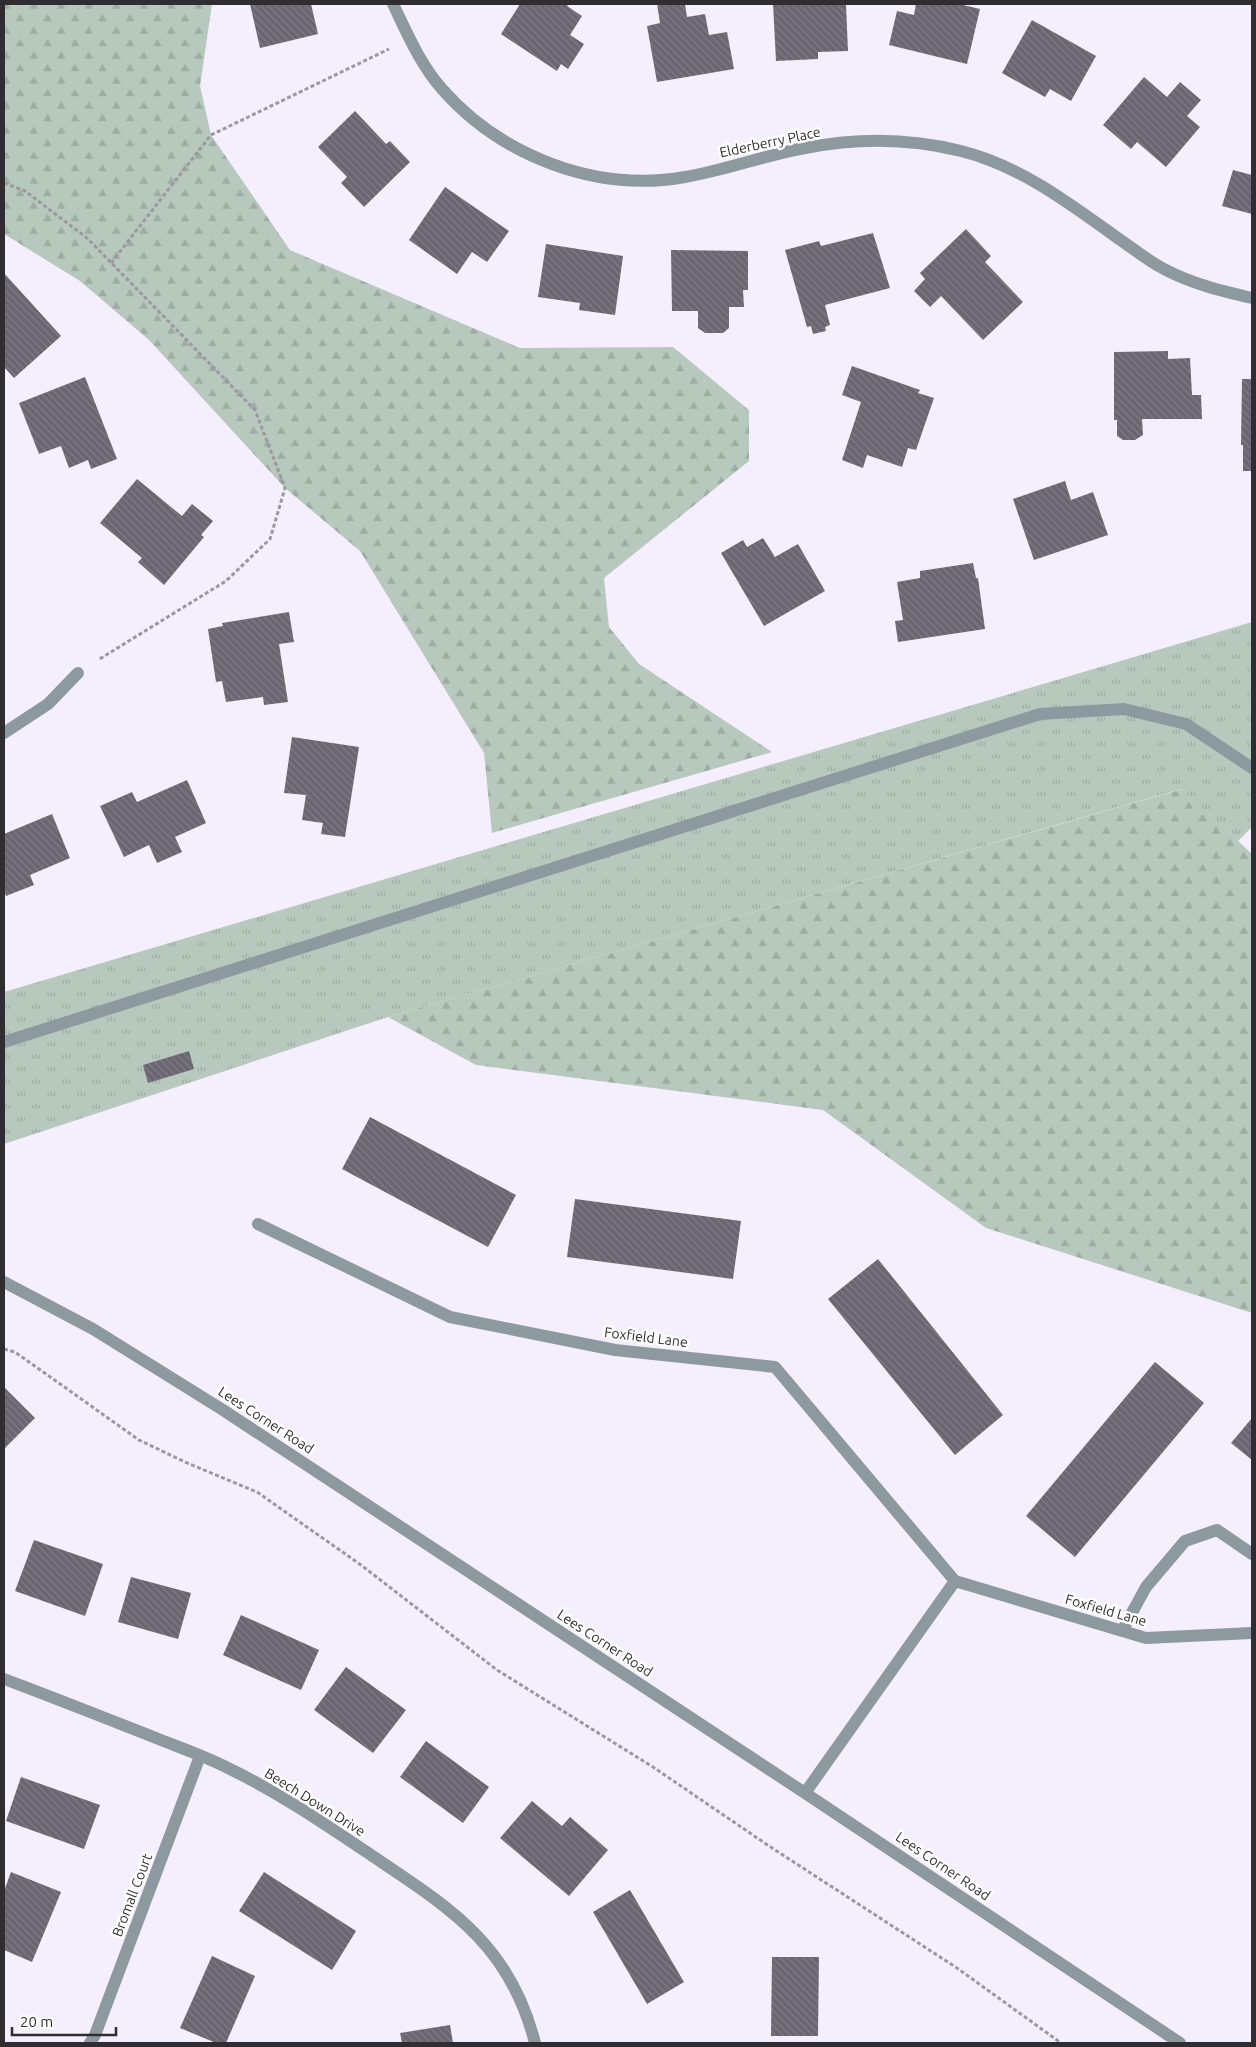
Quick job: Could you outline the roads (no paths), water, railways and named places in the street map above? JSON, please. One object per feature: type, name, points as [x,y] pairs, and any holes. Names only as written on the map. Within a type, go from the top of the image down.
[{"type":"street","name":"Elderberry Place","points":[[393,4],[409,38],[441,88],[476,122],[509,144],[555,166],[595,176],[646,182],[686,177],[805,148],[864,140],[914,142],[952,149],[1008,168],[1052,191],[1163,269],[1209,289],[1252,298]]},
{"type":"street","points":[[4,733],[48,704],[78,673]]},
{"type":"street","points":[[4,1042],[1040,714],[1124,709],[1186,724],[1252,768]]},
{"type":"street","name":"Foxfield Lane","points":[[258,1224],[450,1317],[615,1350],[775,1367],[955,1581],[1146,1638],[1252,1633]]},
{"type":"street","name":"Lees Corner Road","points":[[4,1282],[93,1329],[223,1410],[806,1792],[1180,2043]]},
{"type":"street","points":[[1122,1631],[1146,1587],[1185,1541],[1218,1530],[1252,1554]]},
{"type":"street","points":[[806,1792],[955,1581]]},
{"type":"street","name":"Beech Down Drive","points":[[4,1680],[232,1769],[288,1800],[438,1900],[463,1921],[485,1944],[504,1969],[519,1996],[535,2043]]},
{"type":"street","name":"Bromall Court","points":[[90,2043],[200,1756]]}]
